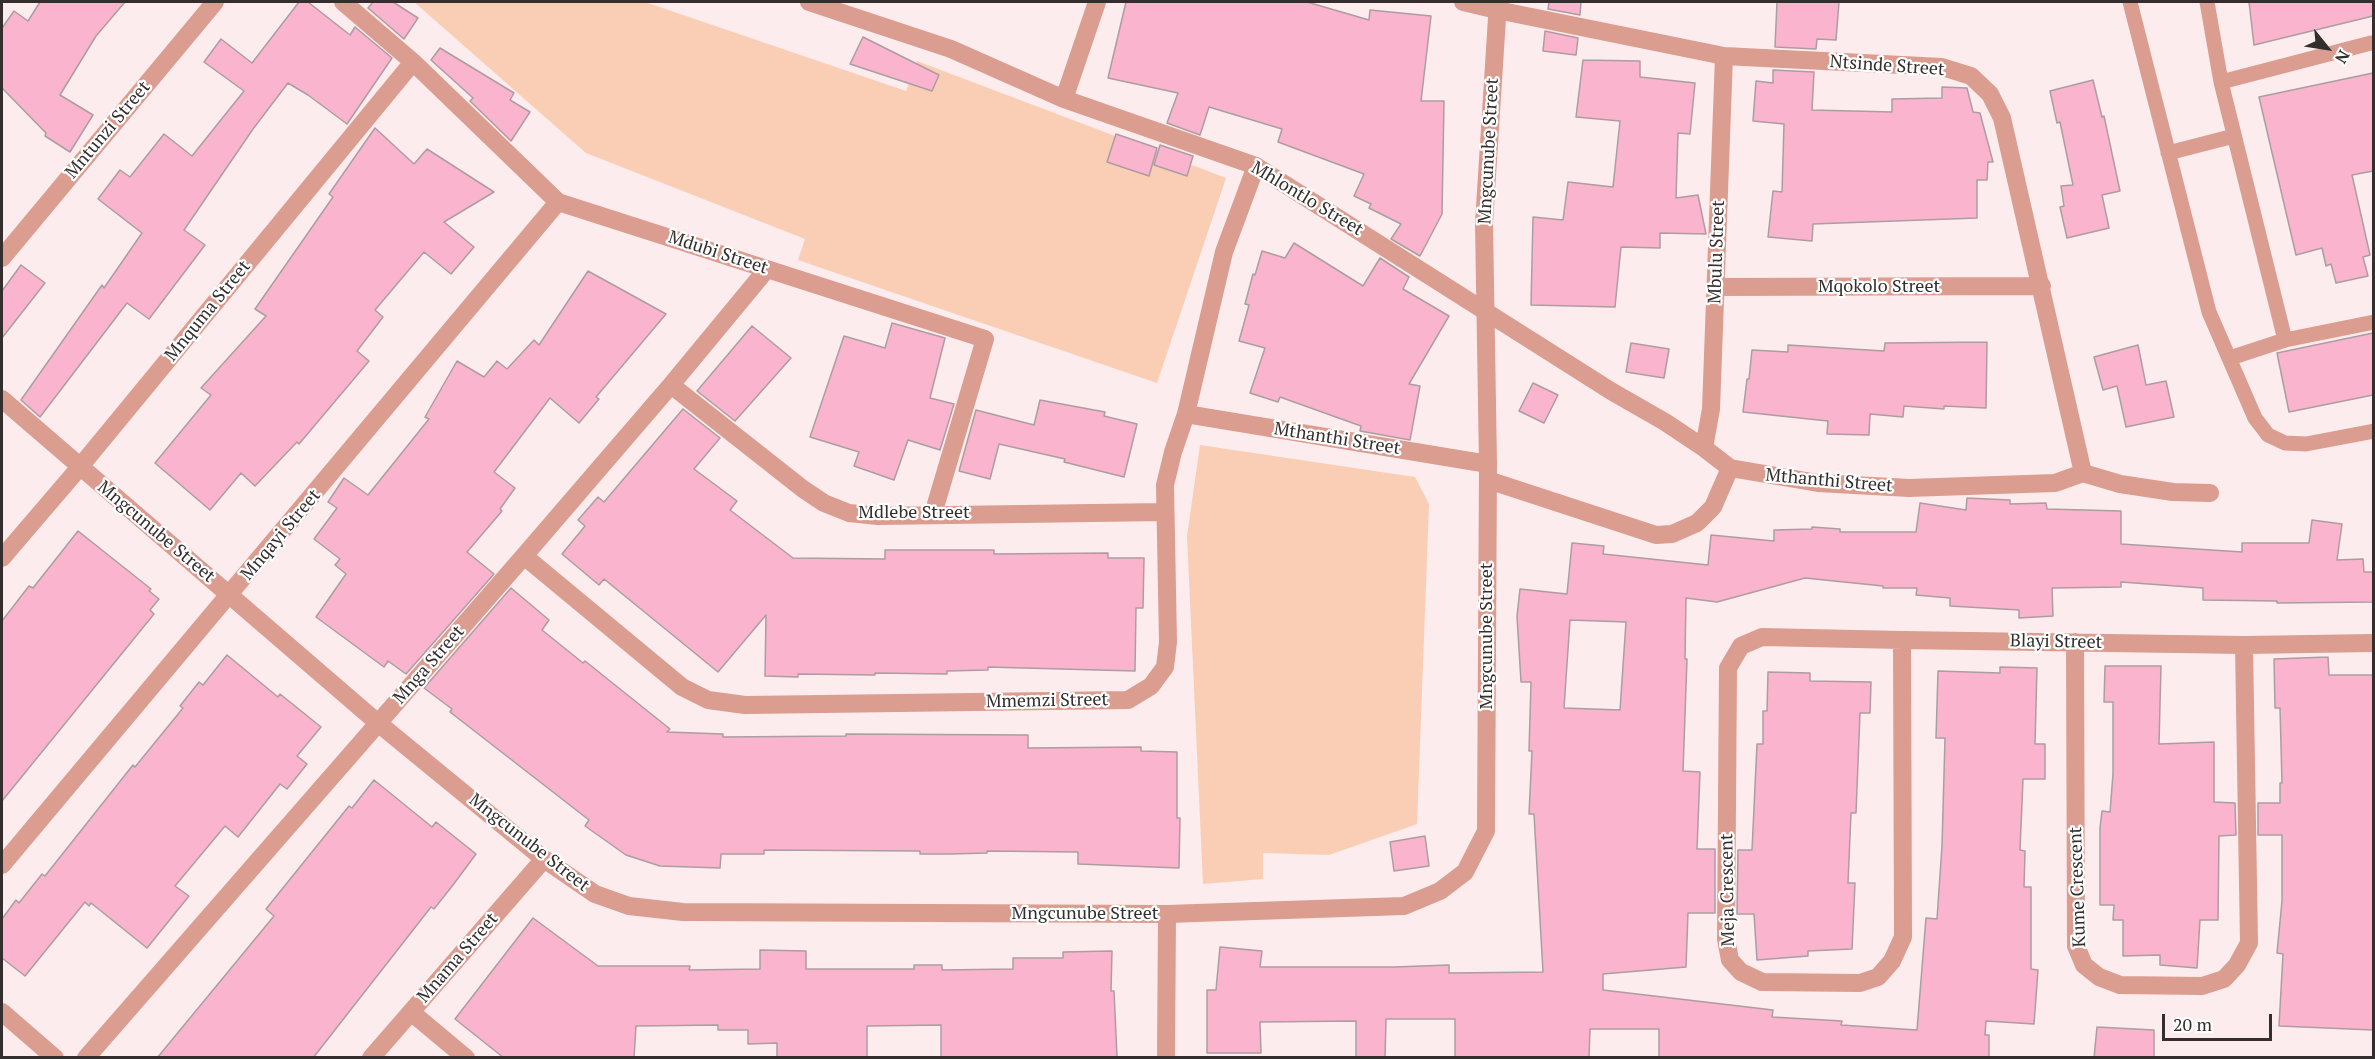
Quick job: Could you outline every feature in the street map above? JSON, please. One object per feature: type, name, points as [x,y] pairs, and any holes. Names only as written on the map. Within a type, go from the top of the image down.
[{"type":"street","name":"Mntunzi Street","points":[[2,258],[215,2]]},
{"type":"street","name":"Mdubi Street","points":[[343,2],[413,62],[558,202],[985,339],[933,514]]},
{"type":"street","name":"Mhlontlo Street","points":[[809,2],[951,49],[1064,99],[1256,166],[1704,448],[1730,468]]},
{"type":"street","points":[[1064,99],[1097,2]]},
{"type":"street","name":"Ntsinde Street","points":[[1463,2],[1498,6],[1724,56],[1942,67],[1971,76],[1990,94],[2002,118],[2083,473]]},
{"type":"street","name":"Mngcunube Street","points":[[2,399],[79,468],[378,723],[544,859],[595,894],[629,906],[683,912],[1167,914],[1404,906],[1440,891],[1465,872],[1486,831],[1488,472],[1484,223],[1498,6]]},
{"type":"street","name":"Mbulu Street","points":[[1704,448],[1711,409],[1724,56]]},
{"type":"street","name":"Mnquma Street","points":[[2,558],[79,468],[413,62]]},
{"type":"street","name":"Mmemzi Street","points":[[524,556],[682,687],[708,700],[745,705],[1128,700],[1151,686],[1165,667],[1168,642],[1165,485],[1186,414],[1224,252],[1256,166]]},
{"type":"street","name":"Mnqayi Street","points":[[2,865],[558,202]]},
{"type":"street","name":"Mnga Street","points":[[86,1058],[524,556],[767,269]]},
{"type":"street","name":"Mqokolo Street","points":[[1717,287],[2042,286]]},
{"type":"street","name":"Mdlebe Street","points":[[671,385],[824,503],[849,513],[868,515],[1164,512]]},
{"type":"street","name":"Mthanthi Street","points":[[1186,414],[1488,472],[1656,535],[1672,534],[1697,523],[1713,507],[1730,468],[1818,483],[1909,488],[2055,483],[2083,473]]},
{"type":"street","points":[[2083,473],[2120,484],[2173,492],[2210,493]]},
{"type":"street","name":"Blayi Street","points":[[1741,645],[1762,638],[2244,645],[2373,643]]},
{"type":"street","name":"Meja Crescent","points":[[1741,645],[1728,668],[1726,939],[1730,960],[1741,972],[1762,982],[1860,983],[1878,976],[1892,961],[1903,937],[1902,640]]},
{"type":"street","name":"Kume Crescent","points":[[2075,642],[2076,946],[2084,965],[2099,978],[2120,985],[2155,986],[2202,986],[2224,979],[2237,965],[2249,943],[2244,645]]},
{"type":"street","name":"Mnama Street","points":[[371,1058],[544,859]]},
{"type":"street","points":[[1166,1058],[1167,914]]},
{"type":"street","points":[[411,1012],[466,1058]]},
{"type":"street","points":[[3,1016],[55,1058]]},
{"type":"lane","points":[[2130,2],[2209,312],[2255,418],[2268,435],[2285,443],[2306,444],[2373,431]]},
{"type":"lane","points":[[2207,2],[2221,82],[2285,340]]},
{"type":"lane","points":[[2221,82],[2371,43]]},
{"type":"lane","points":[[2168,153],[2234,136]]},
{"type":"lane","points":[[2230,358],[2285,340],[2373,322]]},
{"type":"shaded area","points":[[414,2],[645,2],[906,91],[917,61],[1226,178],[1157,383],[798,260],[805,239],[586,153]]},
{"type":"shaded area","points":[[1200,445],[1415,477],[1429,504],[1417,824],[1329,855],[1263,853],[1263,879],[1203,884],[1187,536]]},
{"type":"building","points":[[40,2],[125,2],[96,36],[60,95],[93,115],[70,152],[45,136],[46,133],[2,88],[2,28],[14,11],[28,21]]},
{"type":"building","points":[[299,2],[308,2],[350,35],[355,27],[392,58],[347,124],[288,83],[253,129],[184,230],[205,245],[149,319],[127,303],[40,417],[21,400],[102,285],[104,288],[142,233],[98,199],[120,170],[130,177],[164,134],[192,156],[244,91],[204,62],[221,39],[252,63]]},
{"type":"building","points":[[373,2],[393,2],[418,18],[404,39],[368,8]]},
{"type":"building","points":[[1126,2],[1307,2],[1369,20],[1370,10],[1431,16],[1421,101],[1444,101],[1442,214],[1420,256],[1391,239],[1401,224],[1369,208],[1371,204],[1354,196],[1364,174],[1278,142],[1282,129],[1209,107],[1200,135],[1167,123],[1178,93],[1108,78]]},
{"type":"building","points":[[1549,2],[1581,2],[1580,15],[1548,9]]},
{"type":"building","points":[[1777,2],[1839,2],[1836,40],[1817,39],[1816,49],[1775,47]]},
{"type":"building","points":[[2249,2],[2373,2],[2373,16],[2254,45]]},
{"type":"building","points":[[1545,31],[1578,38],[1576,55],[1543,51]]},
{"type":"building","points":[[863,37],[939,75],[932,91],[850,64]]},
{"type":"building","points":[[440,48],[514,93],[510,100],[530,112],[511,141],[470,101],[473,98],[431,60]]},
{"type":"building","points":[[1583,60],[1640,61],[1640,77],[1695,83],[1690,134],[1678,133],[1676,198],[1698,195],[1706,234],[1660,233],[1660,248],[1621,247],[1615,307],[1531,305],[1533,217],[1563,220],[1568,182],[1613,187],[1620,121],[1576,117]]},
{"type":"building","points":[[1773,70],[1814,72],[1812,110],[1892,112],[1892,99],[1942,98],[1942,87],[1967,88],[1973,112],[1980,113],[1993,162],[1988,162],[1987,180],[1977,180],[1977,218],[1813,224],[1812,241],[1768,237],[1773,191],[1782,192],[1784,124],[1753,121],[1756,81],[1773,83]]},
{"type":"building","points":[[2373,73],[2373,171],[2352,175],[2370,255],[2363,257],[2368,276],[2336,283],[2331,264],[2326,266],[2322,248],[2296,255],[2259,97]]},
{"type":"building","points":[[2093,80],[2102,117],[2104,116],[2120,191],[2102,195],[2109,228],[2067,238],[2060,207],[2064,206],[2061,186],[2073,185],[2060,122],[2057,123],[2050,91]]},
{"type":"building","points":[[375,128],[414,164],[427,149],[494,192],[444,222],[474,247],[451,274],[424,252],[375,310],[383,317],[357,351],[369,361],[299,444],[297,442],[255,486],[241,473],[210,510],[155,463],[211,395],[201,388],[266,316],[255,309],[333,197],[329,194]]},
{"type":"building","points":[[1116,134],[1157,148],[1149,176],[1107,162]]},
{"type":"building","points":[[1160,145],[1193,156],[1187,176],[1154,165]]},
{"type":"building","points":[[1294,243],[1363,286],[1380,258],[1409,277],[1403,289],[1449,316],[1409,384],[1420,386],[1410,440],[1360,431],[1361,426],[1280,397],[1278,402],[1250,393],[1265,348],[1239,341],[1249,305],[1245,304],[1253,274],[1255,275],[1262,251],[1285,258]]},
{"type":"building","points":[[21,265],[45,283],[2,338],[2,291]]},
{"type":"building","points":[[588,271],[666,314],[596,397],[599,399],[579,423],[550,398],[494,472],[515,488],[500,509],[502,511],[467,552],[494,574],[406,674],[388,661],[384,667],[316,617],[346,574],[335,565],[340,559],[314,539],[337,508],[328,502],[344,478],[368,495],[429,419],[425,417],[457,361],[484,377],[497,361],[507,369],[534,340],[539,345]]},
{"type":"building","points":[[892,323],[945,338],[930,398],[954,404],[940,450],[908,440],[894,480],[854,466],[859,452],[810,437],[844,336],[885,348]]},
{"type":"building","points":[[752,326],[791,358],[735,421],[697,391]]},
{"type":"building","points":[[2373,333],[2373,395],[2289,412],[2277,353]]},
{"type":"building","points":[[1987,342],[1986,408],[1944,406],[1944,409],[1904,406],[1903,417],[1870,414],[1869,435],[1827,434],[1828,421],[1743,412],[1752,350],[1788,352],[1788,345],[1884,351],[1885,343]]},
{"type":"building","points":[[1631,343],[1669,349],[1664,378],[1626,372]]},
{"type":"building","points":[[2138,345],[2146,385],[2166,381],[2174,417],[2126,427],[2117,386],[2103,390],[2094,357]]},
{"type":"building","points":[[1533,383],[1558,395],[1544,423],[1519,411]]},
{"type":"building","points":[[1040,400],[1105,412],[1104,416],[1137,424],[1124,477],[1064,462],[1065,459],[999,444],[990,479],[959,471],[976,410],[1034,425]]},
{"type":"building","points":[[683,409],[720,438],[694,469],[737,501],[730,510],[793,558],[885,559],[885,550],[994,550],[994,554],[1108,553],[1108,558],[1144,558],[1143,608],[1136,608],[1135,671],[988,667],[988,670],[947,671],[947,674],[765,676],[766,615],[718,672],[604,579],[599,585],[562,554],[585,526],[578,520],[598,497],[604,502]]},
{"type":"building","points":[[1967,498],[2010,500],[2010,504],[2046,503],[2047,509],[2121,511],[2121,544],[2242,552],[2242,543],[2309,543],[2312,520],[2342,524],[2337,560],[2363,559],[2364,572],[2373,572],[2373,602],[2277,603],[2277,601],[2203,600],[2203,588],[2121,582],[2121,587],[2052,588],[2053,616],[2019,618],[2019,610],[1950,606],[1950,598],[1916,595],[1917,588],[1883,588],[1883,586],[1805,578],[1717,602],[1686,598],[1685,659],[1687,659],[1683,771],[1700,772],[1697,849],[1715,849],[1715,913],[1688,913],[1686,967],[1603,974],[1603,990],[1773,1010],[1772,1017],[1842,1021],[1841,1025],[1917,1030],[1926,918],[1937,919],[1942,846],[1945,738],[1936,738],[1938,671],[2000,673],[2000,667],[2037,668],[2035,744],[2045,744],[2045,779],[2023,779],[2020,850],[2025,851],[2024,887],[2031,887],[2031,969],[2038,970],[2034,1024],[1986,1021],[1985,1035],[1989,1035],[1989,1058],[1659,1058],[1659,1029],[1590,1029],[1589,1058],[1455,1058],[1455,1019],[1386,1019],[1385,1058],[1356,1058],[1356,1021],[1260,1022],[1261,1053],[1207,1053],[1207,990],[1216,990],[1220,947],[1262,951],[1260,967],[1449,965],[1449,973],[1543,972],[1534,814],[1529,814],[1532,751],[1529,751],[1531,682],[1521,682],[1517,616],[1520,589],[1567,594],[1572,543],[1604,546],[1603,554],[1708,565],[1711,535],[1774,541],[1774,530],[1812,529],[1812,527],[1840,529],[1840,532],[1916,532],[1920,503],[1966,510]],"holes":[[[1570,620],[1626,622],[1620,710],[1564,708]]]},
{"type":"building","points":[[78,531],[151,589],[149,591],[159,599],[150,610],[154,614],[2,801],[2,621],[29,586],[33,588]]},
{"type":"building","points":[[511,588],[549,620],[542,630],[670,729],[667,732],[723,734],[723,737],[846,736],[846,734],[1028,735],[1028,748],[1141,747],[1141,751],[1177,752],[1177,818],[1180,818],[1179,868],[1078,864],[1078,852],[987,851],[987,853],[920,854],[920,851],[764,850],[764,854],[721,854],[720,868],[660,866],[626,855],[585,826],[589,820],[450,712],[452,709],[424,688]]},
{"type":"building","points":[[227,655],[278,697],[280,694],[321,727],[297,756],[307,764],[287,789],[280,784],[238,837],[225,826],[175,886],[189,896],[147,948],[91,903],[89,906],[85,902],[25,976],[2,958],[2,919],[16,900],[19,903],[42,874],[45,876],[133,765],[135,767],[183,708],[180,706],[199,682],[203,685]]},
{"type":"building","points":[[2328,657],[2329,675],[2373,675],[2373,1030],[2279,1026],[2283,954],[2277,953],[2282,901],[2282,835],[2258,835],[2258,803],[2280,803],[2280,783],[2282,783],[2280,708],[2275,708],[2274,659]]},
{"type":"building","points":[[2105,666],[2161,666],[2159,744],[2214,742],[2214,802],[2235,803],[2236,835],[2219,836],[2218,920],[2200,920],[2197,968],[2160,965],[2160,955],[2123,956],[2123,920],[2113,920],[2114,905],[2100,905],[2100,828],[2102,811],[2110,812],[2113,774],[2113,702],[2104,702]]},
{"type":"building","points":[[1768,672],[1810,673],[1810,681],[1871,682],[1870,713],[1860,713],[1856,813],[1851,813],[1848,883],[1855,883],[1852,949],[1808,951],[1808,956],[1757,960],[1754,914],[1737,914],[1738,850],[1752,850],[1757,744],[1763,744],[1763,711],[1767,711]]},
{"type":"building","points":[[374,780],[432,827],[436,822],[476,854],[453,885],[434,909],[431,907],[313,1058],[157,1058],[274,916],[266,909],[349,806],[352,808]]},
{"type":"building","points":[[1425,836],[1429,866],[1394,871],[1390,842]]},
{"type":"building","points":[[533,918],[598,966],[690,966],[689,970],[760,969],[760,950],[806,951],[806,969],[914,969],[914,965],[942,965],[942,970],[1013,969],[1013,958],[1063,958],[1063,952],[1112,951],[1111,991],[1114,991],[1117,1057],[941,1058],[941,1025],[867,1026],[867,1058],[777,1058],[777,1043],[748,1044],[748,1030],[718,1030],[718,1025],[636,1026],[634,1058],[504,1058],[455,1019]]},
{"type":"building","points":[[2097,1027],[2154,1030],[2154,1058],[2094,1058]]}]
